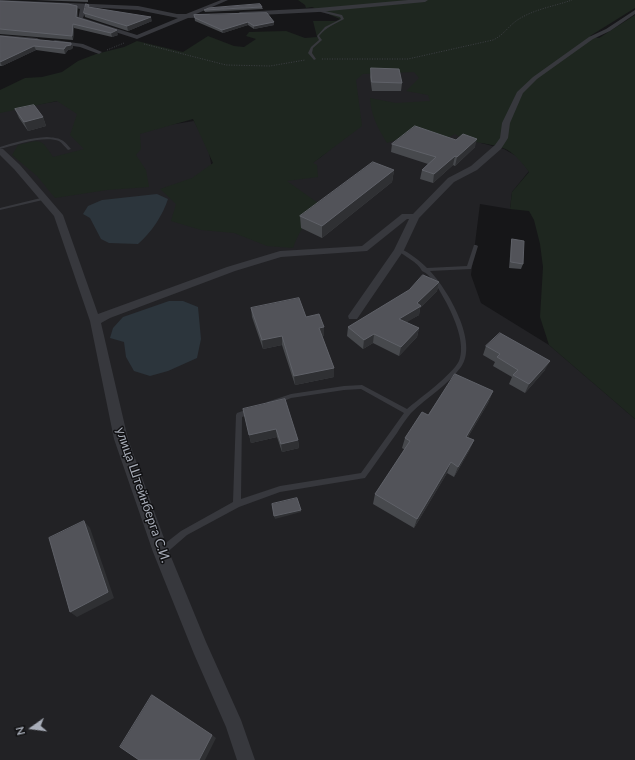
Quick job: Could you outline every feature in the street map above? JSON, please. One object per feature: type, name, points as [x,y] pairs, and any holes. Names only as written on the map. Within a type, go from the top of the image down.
[{"type":"street","points":[[68,4],[115,0]]},
{"type":"street","points":[[0,1],[53,1],[68,4],[82,8],[83,10],[80,19],[138,37],[184,16],[225,0]]},
{"type":"street","points":[[230,15],[318,10],[425,0]]},
{"type":"street","points":[[79,4],[138,8],[184,16],[216,16]]},
{"type":"street","points":[[352,316],[399,250],[415,217],[451,180],[474,168],[498,147],[504,138],[506,123],[520,92],[535,78],[591,38],[608,30],[635,12]]},
{"type":"street","points":[[0,37],[42,41]]},
{"type":"street","points":[[49,42],[81,45],[99,52]]},
{"type":"street","name":"улица Штейнберга С.И.","points":[[0,150],[17,167],[58,215],[95,321],[121,439],[161,552],[234,726],[246,760]]},
{"type":"street","points":[[95,321],[106,315],[231,269],[280,254],[364,249],[405,216],[415,217]]},
{"type":"lane","points":[[314,59],[310,53],[312,48],[321,40],[318,36],[321,31],[343,19],[341,16],[318,10]]},
{"type":"lane","points":[[0,150],[17,143],[48,138],[60,140],[69,149]]},
{"type":"lane","points":[[0,208],[44,198]]},
{"type":"lane","points":[[424,270],[469,268],[476,246]]},
{"type":"lane","points":[[161,552],[184,533],[237,504],[280,489],[363,476],[408,412],[446,378],[454,373],[463,359],[463,336],[454,311],[434,279],[406,253],[399,250]]},
{"type":"lane","points":[[262,407],[291,396],[362,387],[408,412]]},
{"type":"lane","points":[[237,504],[239,415],[254,410]]},
{"type":"path","points":[[144,44],[226,65],[270,66],[314,59],[408,59],[428,56],[493,40],[502,36],[519,18],[572,0]]},
{"type":"path","points":[[99,52],[116,47],[138,37]]},
{"type":"shaded area","points":[[298,0],[635,0],[635,8],[590,36],[599,38],[635,15],[635,419],[549,345],[540,317],[543,267],[540,244],[534,220],[529,211],[510,209],[512,192],[529,172],[521,162],[511,152],[503,148],[466,140],[455,134],[443,140],[416,133],[387,143],[373,116],[370,98],[396,103],[430,101],[428,95],[406,91],[419,78],[414,72],[363,74],[356,80],[362,126],[313,163],[317,165],[318,177],[287,181],[325,208],[305,225],[293,248],[267,246],[234,233],[201,230],[171,221],[176,204],[160,189],[192,178],[213,163],[193,119],[140,134],[141,149],[136,155],[146,170],[149,187],[107,190],[55,198],[37,176],[12,155],[18,145],[36,141],[42,143],[53,157],[84,149],[70,135],[77,114],[57,101],[0,113],[0,90],[25,78],[42,77],[62,72],[78,61],[96,54],[124,47],[137,41],[183,52],[208,36],[234,46],[244,47],[256,39],[246,36],[249,32],[286,31],[305,38],[317,37],[313,21],[336,21],[340,19],[312,7],[306,8],[305,5]]},
{"type":"shaded area","points":[[359,68],[411,70],[423,73],[481,143],[504,149],[518,157],[529,171],[512,192],[510,209],[480,204],[471,275],[481,303],[549,345],[635,419],[635,760],[0,760],[0,111],[64,100],[124,132],[194,121],[208,147],[212,169],[253,202],[321,157],[361,121],[348,76]]},
{"type":"shaded area","points":[[157,194],[168,199],[166,205],[152,229],[138,244],[109,243],[101,239],[90,218],[83,214],[88,206],[102,200]]},
{"type":"shaded area","points":[[169,301],[183,301],[198,307],[201,339],[197,358],[168,371],[150,376],[134,371],[126,357],[124,342],[110,338],[113,328],[123,317]]},
{"type":"building","points":[[0,1],[68,4],[77,6],[76,17],[117,30],[111,33],[73,24],[72,36],[0,29]]},
{"type":"building","points":[[86,4],[89,5],[88,7],[151,17],[127,26],[84,13]]},
{"type":"building","points":[[260,4],[262,7],[204,10],[209,8]]},
{"type":"building","points":[[267,13],[274,22],[254,26],[248,22],[222,30],[195,18],[194,15]]},
{"type":"building","points":[[0,36],[71,43],[71,45],[66,46],[64,49],[34,46],[0,62]]},
{"type":"building","points":[[371,68],[399,69],[402,83],[372,82]]},
{"type":"building","points":[[34,105],[43,117],[24,122],[15,109]]},
{"type":"building","points":[[415,126],[456,140],[463,134],[477,139],[457,157],[455,156],[434,174],[422,170],[436,157],[392,144]]},
{"type":"building","points":[[373,162],[394,170],[322,226],[300,216]]},
{"type":"building","points":[[512,239],[524,241],[523,264],[511,262]]},
{"type":"building","points":[[423,275],[439,282],[417,303],[421,306],[399,319],[419,328],[401,347],[374,334],[364,340],[348,327],[409,290]]},
{"type":"building","points":[[299,298],[306,317],[319,314],[324,327],[319,328],[334,368],[294,376],[282,336],[262,340],[251,308]]},
{"type":"building","points":[[500,333],[550,361],[529,384],[513,375],[518,370],[497,357],[500,354],[486,346]]},
{"type":"building","points":[[455,374],[493,391],[466,437],[474,440],[458,467],[451,462],[417,519],[375,494],[410,441],[405,438],[422,412],[428,415]]},
{"type":"building","points":[[285,399],[298,440],[281,444],[276,429],[249,435],[243,409]]},
{"type":"building","points":[[297,498],[301,510],[274,516],[272,504]]},
{"type":"building","points":[[84,521],[108,592],[70,612],[49,538]]},
{"type":"building","points":[[152,695],[212,735],[199,760],[139,760],[120,747]]}]
